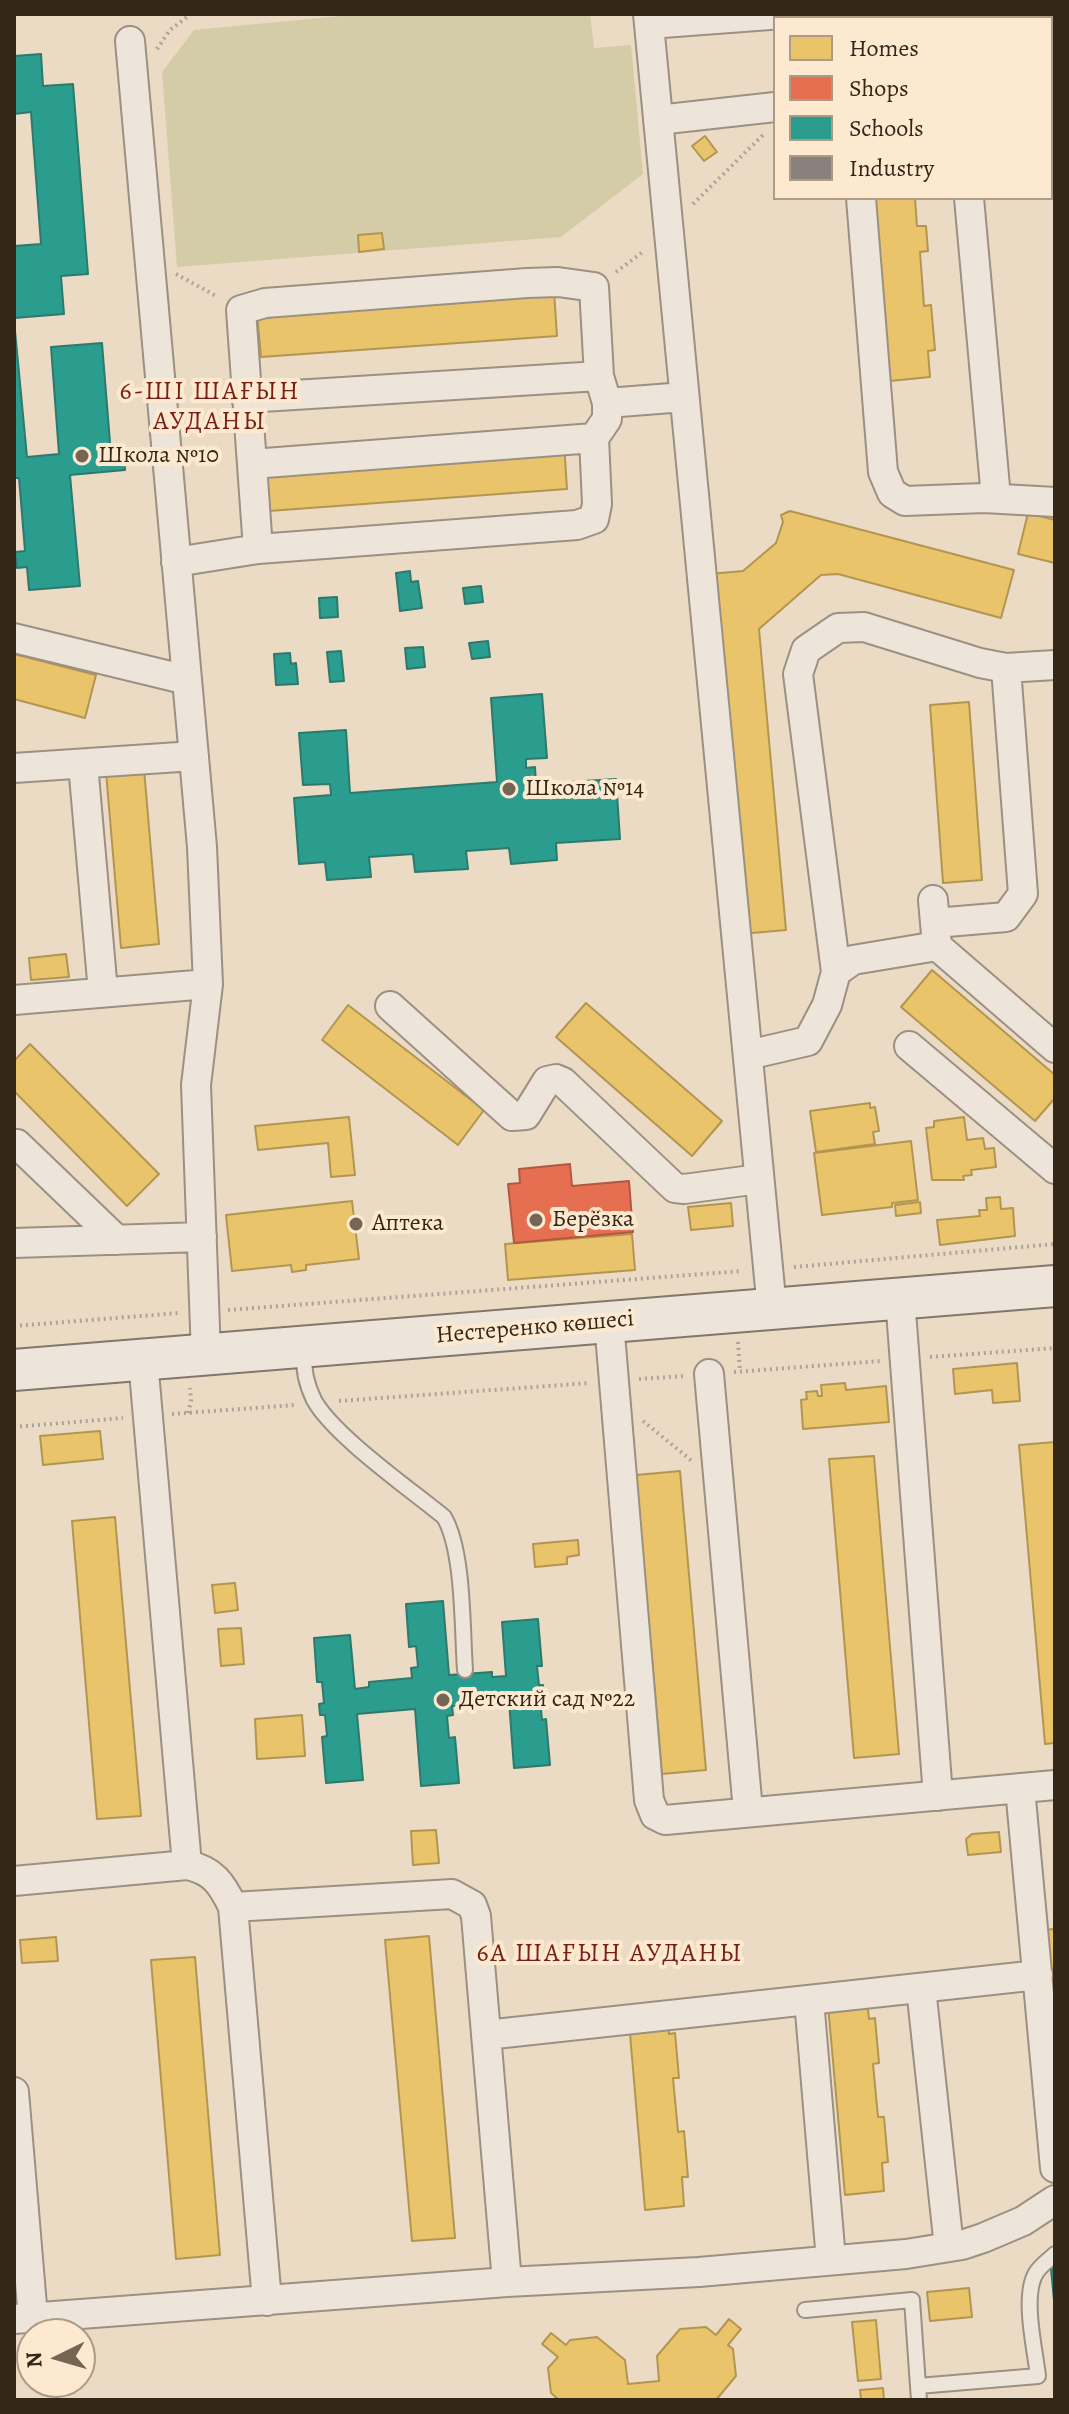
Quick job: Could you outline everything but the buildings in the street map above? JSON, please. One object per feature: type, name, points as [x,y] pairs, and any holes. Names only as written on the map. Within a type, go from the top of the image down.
[{"type":"main road","name":"Нестеренко көшесі","points":[[14,1370],[1055,1286]]},
{"type":"street","points":[[772,1309],[649,19],[783,14]]},
{"type":"street","points":[[130,41],[202,847],[208,984],[196,1085],[206,1355]]},
{"type":"street","points":[[658,120],[773,107]]},
{"type":"street","points":[[861,200],[883,472],[892,493],[905,501],[996,498],[1055,502]]},
{"type":"street","points":[[969,200],[996,498]]},
{"type":"street","points":[[176,562],[258,549],[577,525],[594,519],[597,504],[594,438],[607,419],[607,403],[599,376],[594,287],[558,282],[527,283],[265,303],[241,310],[258,549]]},
{"type":"street","points":[[246,398],[599,376]]},
{"type":"street","points":[[607,403],[684,397]]},
{"type":"street","points":[[252,464],[594,438]]},
{"type":"street","points":[[748,1055],[808,1041],[827,1005],[836,972],[798,674],[806,650],[838,628],[864,627],[980,663],[1006,668],[1055,665]]},
{"type":"street","points":[[14,638],[187,680]]},
{"type":"street","points":[[836,972],[853,960],[935,923],[1006,917],[1023,894],[1006,668]]},
{"type":"street","points":[[14,768],[194,756]]},
{"type":"street","points":[[83,764],[103,992]]},
{"type":"street","points":[[935,923],[1055,1048]]},
{"type":"street","points":[[14,1000],[208,984]]},
{"type":"street","points":[[390,1006],[512,1116],[526,1115],[547,1081],[556,1079],[563,1082],[675,1188],[759,1179]]},
{"type":"street","points":[[909,1046],[1055,1169]]},
{"type":"street","points":[[14,1144],[117,1240]]},
{"type":"street","points":[[14,1243],[202,1237]]},
{"type":"street","points":[[900,1298],[938,1796]]},
{"type":"street","points":[[609,1322],[649,1800],[655,1815],[665,1820],[1055,1785]]},
{"type":"street","points":[[143,1360],[187,1865]]},
{"type":"street","points":[[709,1374],[748,1811]]},
{"type":"street","points":[[1020,1788],[1055,2168]]},
{"type":"street","points":[[14,1881],[187,1865],[203,1868],[217,1878],[233,1907],[267,2301]]},
{"type":"street","points":[[233,1907],[452,1894],[472,1905],[476,1916],[507,2282]]},
{"type":"street","points":[[486,2035],[1038,1975]]},
{"type":"street","points":[[921,1988],[949,2247]]},
{"type":"street","points":[[809,2000],[831,2260]]},
{"type":"street","points":[[14,2092],[23,2318],[507,2282],[699,2272],[949,2247],[983,2238],[1023,2221],[1055,2200]]},
{"type":"lane","points":[[304,1347],[308,1388],[316,1403],[336,1427],[444,1517],[451,1530],[456,1549],[465,1670]]},
{"type":"lane","points":[[805,2310],[912,2300],[918,2393],[1038,2376],[1031,2324],[1031,2294],[1036,2273],[1055,2254]]},
{"type":"path","points":[[971,16],[993,14]]},
{"type":"path","points":[[150,260],[241,310]]},
{"type":"path","points":[[14,1326],[1055,1244]]},
{"type":"path","points":[[14,1427],[316,1403],[615,1389],[709,1374],[1055,1348]]},
{"type":"path","points":[[615,1389],[718,1483]]},
{"type":"shaded area","points":[[362,14],[590,14],[594,48],[631,45],[643,174],[561,237],[177,267],[162,72],[194,30]]},
{"type":"place","name":"Школа №10","points":[[82,456]]},
{"type":"place","name":"Школа №14","points":[[509,789]]},
{"type":"place","name":"Берёзка","points":[[536,1220]]},
{"type":"place","name":"Аптека","points":[[356,1224]]},
{"type":"place","name":"Детский сад №22","points":[[443,1700]]},
{"type":"district","name":"6-ШІ ШАҒЫН АУДАНЫ","points":[[210,408]]},
{"type":"district","name":"6А ШАҒЫН АУДАНЫ","points":[[610,1955]]}]
